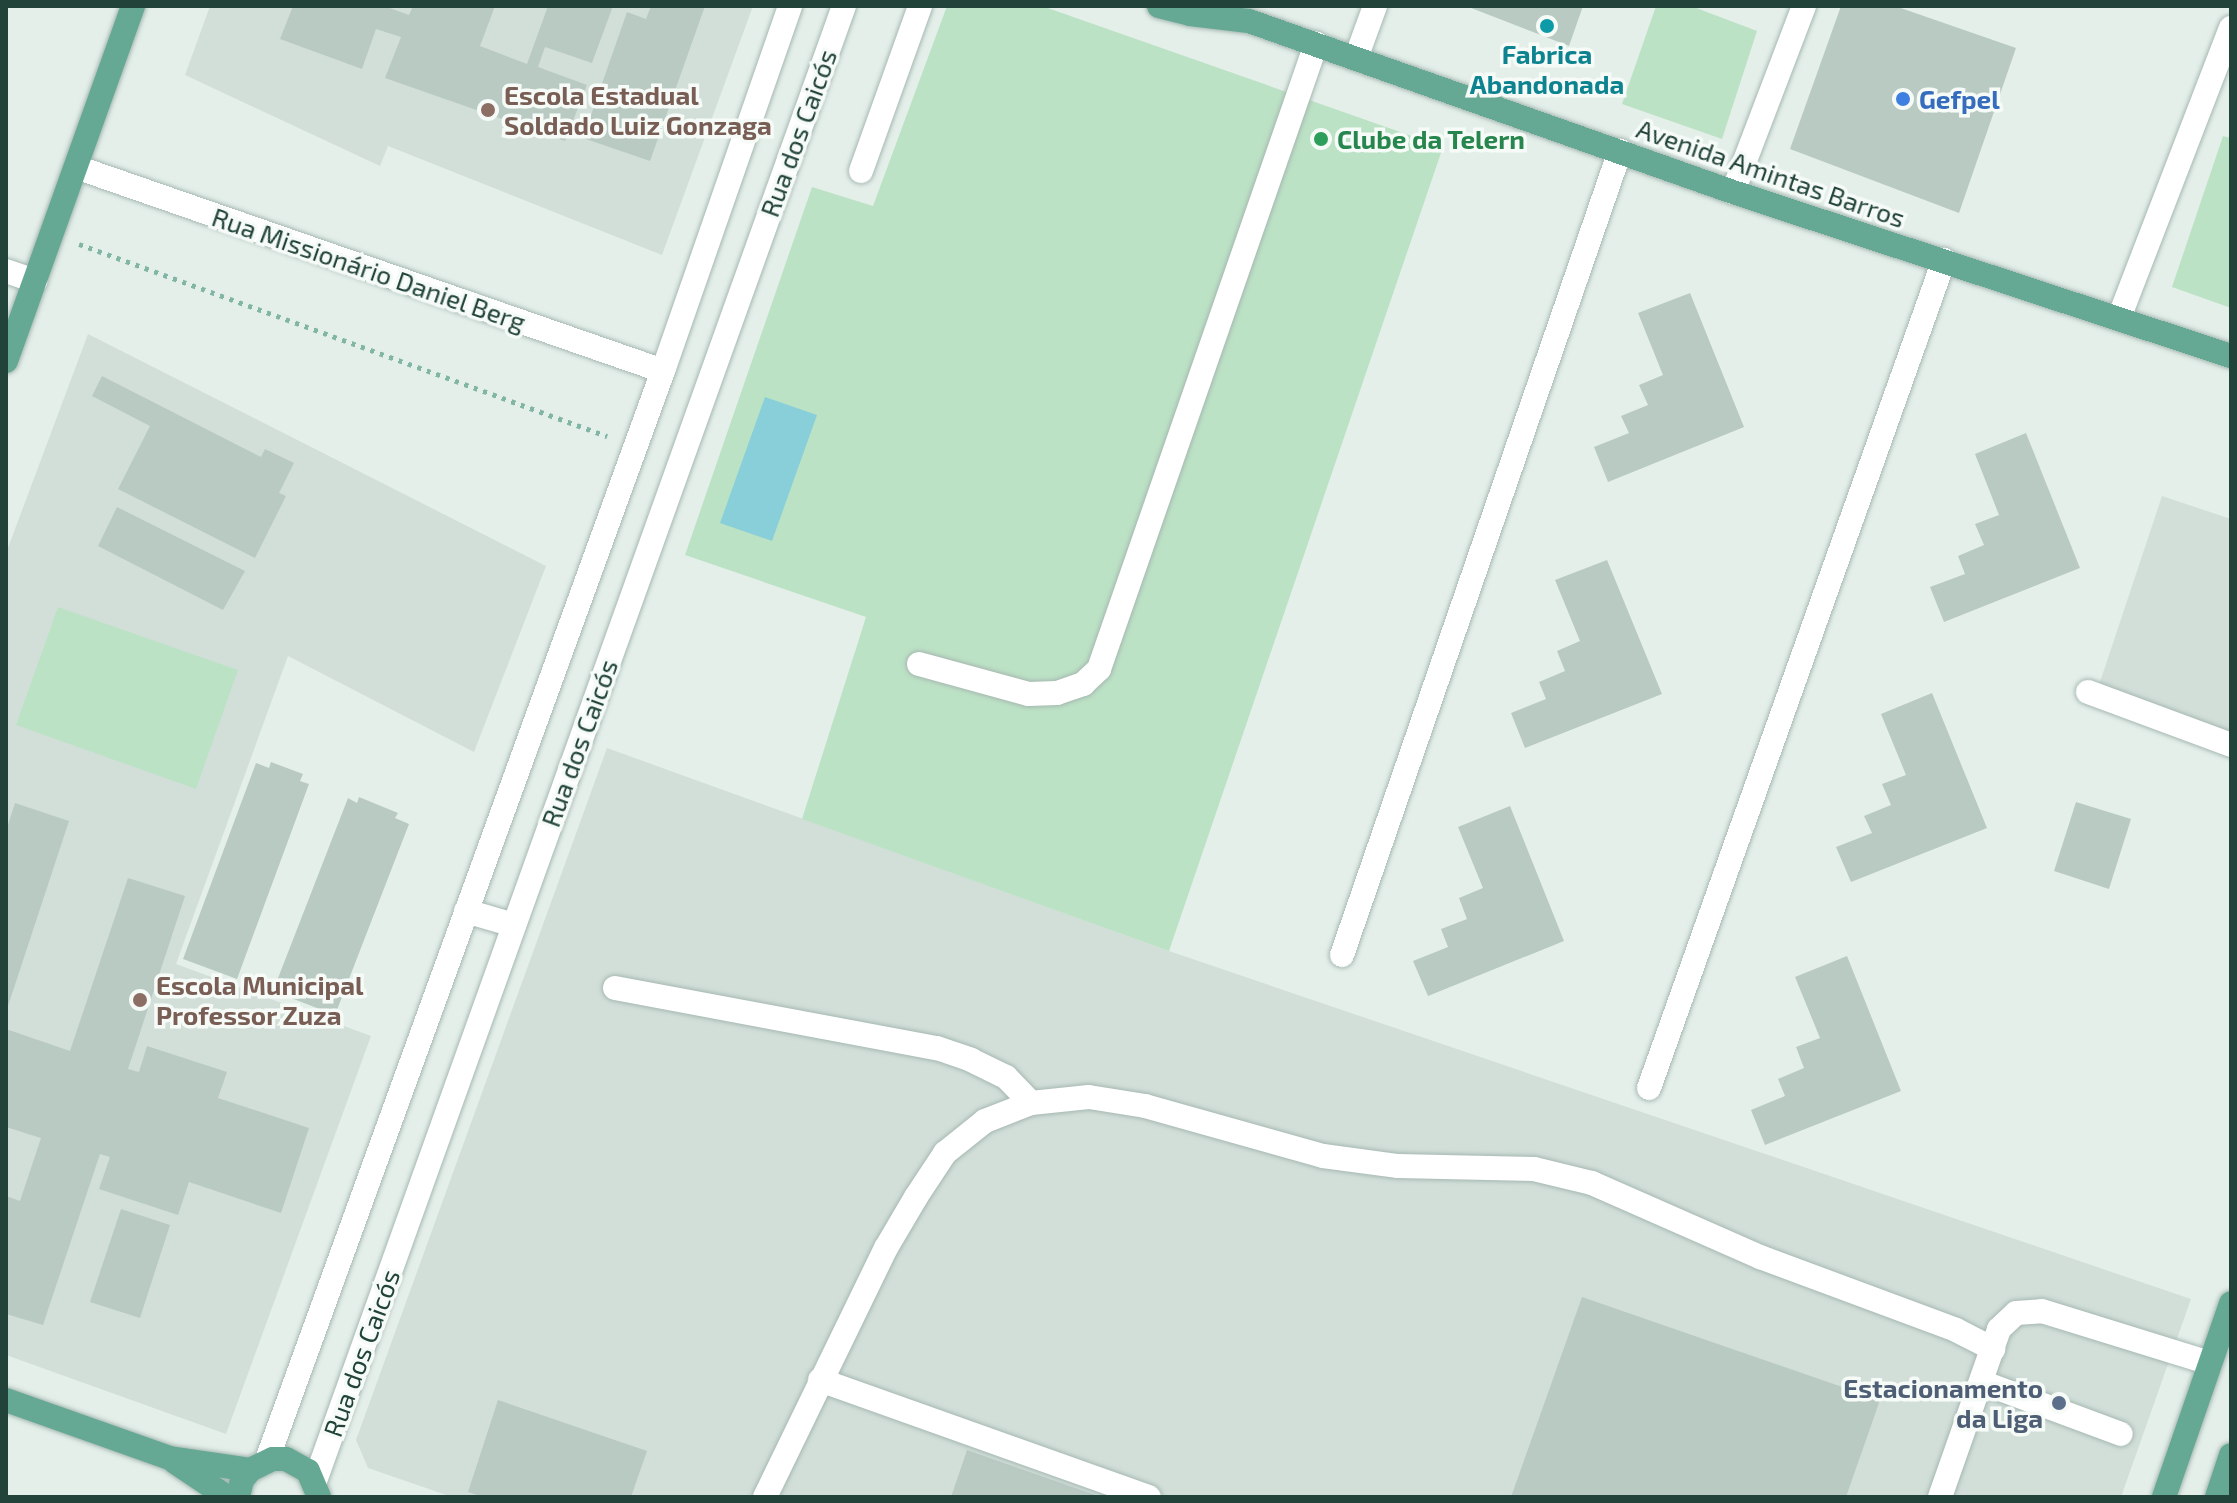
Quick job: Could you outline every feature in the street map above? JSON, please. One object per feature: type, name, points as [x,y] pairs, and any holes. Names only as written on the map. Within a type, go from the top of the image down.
[{"type":"main road","points":[[6,361],[133,6]]},
{"type":"main road","name":"Avenida Amintas Barros","points":[[1159,6],[1190,14],[1249,21]]},
{"type":"main road","name":"Avenida Amintas Barros","points":[[1223,6],[1249,21],[1733,192],[2231,356]]},
{"type":"main road","points":[[2164,1497],[2231,1303]]},
{"type":"main road","points":[[6,1400],[170,1458],[227,1497]]},
{"type":"main road","points":[[2217,1497],[2231,1455]]},
{"type":"main road","points":[[170,1458],[259,1465],[286,1459],[298,1463],[319,1492]]},
{"type":"main road","points":[[238,1497],[242,1480],[259,1465]]},
{"type":"street","name":"Rua dos Caicós","points":[[259,1465],[663,371],[790,6]]},
{"type":"street","name":"Rua dos Caicós","points":[[319,1492],[514,925],[844,6]]},
{"type":"street","points":[[861,171],[920,6]]},
{"type":"street","points":[[1356,58],[1375,6]]},
{"type":"street","points":[[1733,192],[1804,6]]},
{"type":"street","points":[[2119,318],[2231,28]]},
{"type":"street","points":[[919,664],[1029,694],[1057,693],[1083,684],[1099,669],[1316,44]]},
{"type":"street","points":[[1342,955],[1620,151]]},
{"type":"street","name":"Rua Missionário Daniel Berg","points":[[76,167],[663,371]]},
{"type":"street","points":[[1649,1088],[1944,260]]},
{"type":"street","points":[[6,271],[35,281]]},
{"type":"street","points":[[2088,692],[2231,745]]},
{"type":"street","points":[[466,911],[514,925]]},
{"type":"street","points":[[615,988],[937,1048],[1006,1077],[1031,1103]]},
{"type":"street","points":[[765,1497],[886,1248],[945,1153],[985,1121],[1031,1103],[1089,1097],[1145,1106],[1323,1156],[1398,1166],[1534,1169],[1592,1183],[1760,1257],[1956,1330],[1993,1349]]},
{"type":"street","points":[[1948,1495],[1999,1329],[2016,1313],[2042,1311],[2210,1363]]},
{"type":"street","points":[[820,1380],[1149,1497]]},
{"type":"street","points":[[1981,1382],[2121,1434]]},
{"type":"path","points":[[51,235],[635,446]]},
{"type":"shaded area","name":"Escola Estadual Soldado Luiz Gonzaga","points":[[210,6],[753,6],[662,255],[388,146],[380,166],[185,75]]},
{"type":"shaded area","name":"Escola Municipal Professor Zuza","points":[[88,334],[546,566],[474,752],[288,656],[176,964],[371,1036],[226,1434],[6,1355],[6,553]]},
{"type":"shaded area","points":[[2162,496],[2231,519],[2231,732],[2099,685]]},
{"type":"shaded area","points":[[607,748],[1169,951],[2191,1299],[2121,1497],[452,1497],[368,1468],[356,1440]]},
{"type":"green space","points":[[947,6],[1042,6],[1443,147],[1169,951],[802,819],[866,617],[685,555],[812,187],[873,206]]},
{"type":"green space","points":[[1656,6],[1691,6],[1757,31],[1722,139],[1622,104]]},
{"type":"green space","points":[[2223,136],[2231,138],[2231,308],[2172,287]]},
{"type":"green space","points":[[58,607],[238,670],[196,789],[16,725]]},
{"type":"water","points":[[765,397],[817,415],[772,541],[720,523]]},
{"type":"building","points":[[293,6],[384,6],[409,15],[413,6],[495,6],[480,46],[527,64],[548,6],[613,6],[592,63],[545,47],[538,67],[587,85],[565,141],[385,78],[401,37],[376,29],[362,69],[280,39]]},
{"type":"building","points":[[651,6],[705,6],[650,161],[583,138],[627,12],[646,19]]},
{"type":"building","name":"Fabrica Abandonada","points":[[1466,6],[1583,6],[1569,46]]},
{"type":"building","name":"Gefpel","points":[[1841,6],[1895,6],[2016,48],[1959,213],[1790,149]]},
{"type":"building","points":[[1690,293],[1744,427],[1608,482],[1594,447],[1629,433],[1621,416],[1648,405],[1639,385],[1663,375],[1638,313]]},
{"type":"building","points":[[102,376],[261,457],[265,449],[294,463],[279,493],[286,496],[255,558],[118,489],[150,426],[92,396]]},
{"type":"building","points":[[2026,433],[2080,568],[1944,622],[1930,587],[1965,574],[1958,556],[1984,545],[1975,524],[1999,515],[1975,454]]},
{"type":"building","points":[[117,507],[245,571],[223,610],[98,546]]},
{"type":"building","points":[[1607,560],[1662,694],[1525,748],[1511,713],[1546,699],[1539,682],[1565,671],[1557,651],[1580,641],[1555,580]]},
{"type":"building","points":[[1932,693],[1987,828],[1851,882],[1836,847],[1872,833],[1864,816],[1891,805],[1882,784],[1906,775],[1881,714]]},
{"type":"building","points":[[271,762],[303,774],[300,781],[309,784],[237,979],[183,959],[256,763],[269,768]]},
{"type":"building","points":[[359,797],[398,813],[395,818],[409,824],[335,1015],[273,991],[348,798],[357,803]]},
{"type":"building","points":[[2076,802],[2131,819],[2109,889],[2054,871]]},
{"type":"building","points":[[15,803],[69,821],[7,1009],[6,831]]},
{"type":"building","points":[[1510,806],[1564,941],[1428,996],[1413,961],[1448,947],[1441,929],[1467,919],[1459,898],[1483,888],[1458,827]]},
{"type":"building","points":[[128,878],[185,896],[128,1069],[139,1072],[147,1046],[227,1072],[218,1098],[309,1128],[281,1213],[189,1182],[178,1215],[99,1189],[110,1157],[100,1154],[43,1325],[6,1314],[6,1196],[20,1201],[41,1138],[6,1127],[6,1029],[70,1051]]},
{"type":"building","points":[[1847,956],[1901,1091],[1765,1145],[1751,1110],[1785,1096],[1778,1079],[1804,1068],[1796,1047],[1820,1038],[1795,977]]},
{"type":"building","points":[[121,1209],[170,1225],[140,1318],[90,1302]]},
{"type":"building","points":[[1582,1297],[1880,1400],[1846,1497],[1511,1497]]},
{"type":"building","points":[[498,1400],[647,1451],[631,1497],[483,1497],[468,1492]]},
{"type":"building","points":[[967,1450],[1101,1497],[951,1497]]},
{"type":"place","name":"Fabrica Abandonada","points":[[1547,26]]},
{"type":"place","name":"Gefpel","points":[[1903,99]]},
{"type":"place","name":"Escola Estadual Soldado Luiz Gonzaga","points":[[488,110]]},
{"type":"place","name":"Clube da Telern","points":[[1321,139]]},
{"type":"place","name":"Escola Municipal Professor Zuza","points":[[140,1000]]},
{"type":"place","name":"Estacionamento da Liga","points":[[2059,1403]]}]
